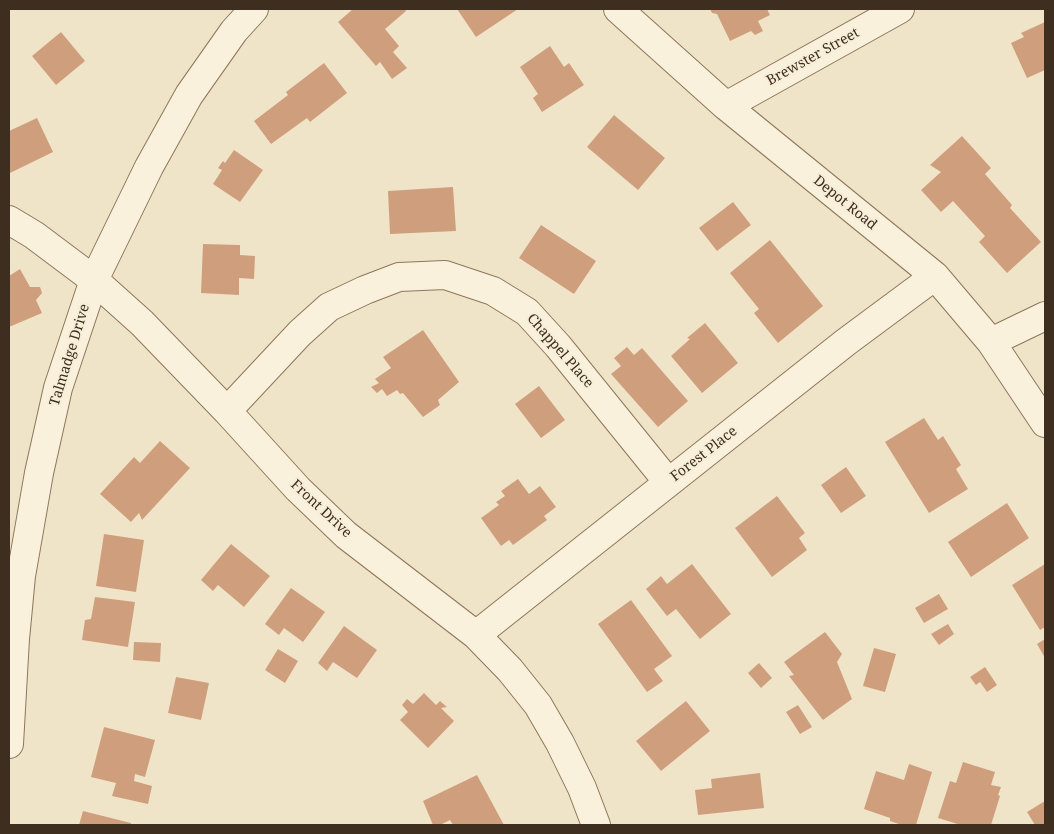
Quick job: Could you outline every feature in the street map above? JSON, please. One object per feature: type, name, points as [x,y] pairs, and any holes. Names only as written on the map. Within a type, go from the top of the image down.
[{"type":"street","name":"Talmadge Drive","points":[[9,744],[12,638],[39,473],[56,397],[94,280],[149,166],[189,95],[234,31],[254,9]]},
{"type":"street","name":"Depot Road","points":[[618,9],[726,106],[935,276],[991,342],[1045,423]]},
{"type":"street","name":"Brewster Street","points":[[726,106],[900,9]]},
{"type":"street","name":"Front Drive","points":[[9,220],[34,235],[94,280],[142,323],[227,411],[298,490],[346,535],[476,635],[510,670],[538,705],[560,743],[582,788],[596,825]]},
{"type":"street","name":"Chappel Place","points":[[227,411],[300,333],[329,307],[399,277],[445,276],[493,291],[527,312],[558,346],[668,482]]},
{"type":"street","name":"Forest Place","points":[[476,635],[846,342],[935,276]]},
{"type":"street","points":[[991,342],[1045,316]]},
{"type":"building","points":[[353,9],[405,9],[406,11],[385,29],[399,46],[393,52],[407,68],[392,79],[380,62],[376,66],[338,22]]},
{"type":"building","points":[[457,9],[518,9],[476,37]]},
{"type":"building","points":[[710,9],[767,9],[770,15],[758,21],[763,31],[755,35],[751,31],[730,41],[717,14],[712,13]]},
{"type":"building","points":[[1045,22],[1045,70],[1027,78],[1011,43],[1024,37],[1021,33]]},
{"type":"building","points":[[61,32],[85,61],[56,85],[32,56]]},
{"type":"building","points":[[550,46],[564,67],[569,63],[584,85],[542,112],[533,98],[538,94],[520,67]]},
{"type":"building","points":[[324,63],[347,93],[310,122],[307,118],[271,144],[254,121],[288,95],[286,92]]},
{"type":"building","points":[[614,115],[665,158],[638,190],[587,147]]},
{"type":"building","points":[[37,118],[53,152],[10,173],[9,131]]},
{"type":"building","points":[[962,136],[991,168],[985,174],[1012,205],[1010,208],[1041,242],[1007,273],[979,242],[985,236],[953,201],[941,212],[921,190],[941,172],[930,165]]},
{"type":"building","points":[[234,150],[263,170],[240,202],[213,184],[222,170],[218,168],[223,161],[225,163]]},
{"type":"building","points":[[453,187],[456,231],[390,234],[388,191]]},
{"type":"building","points":[[733,202],[751,225],[717,251],[699,228]]},
{"type":"building","points":[[541,225],[596,261],[574,294],[519,258]]},
{"type":"building","points":[[770,240],[823,306],[778,343],[754,313],[759,309],[730,273]]},
{"type":"building","points":[[203,244],[240,245],[240,255],[255,256],[254,279],[239,278],[239,295],[201,293]]},
{"type":"building","points":[[20,269],[30,287],[40,287],[42,293],[36,300],[42,313],[9,327],[9,276]]},
{"type":"building","points":[[705,323],[738,363],[702,393],[671,356],[690,339],[687,338]]},
{"type":"building","points":[[423,330],[459,382],[438,400],[440,405],[423,417],[403,393],[400,394],[397,390],[387,396],[382,389],[377,393],[371,387],[379,383],[375,379],[391,368],[383,357]]},
{"type":"building","points":[[627,347],[634,355],[642,348],[688,401],[658,427],[611,374],[621,366],[614,358]]},
{"type":"building","points":[[539,386],[565,420],[541,438],[515,404]]},
{"type":"building","points":[[924,418],[938,440],[943,436],[961,465],[956,469],[968,489],[929,513],[885,442]]},
{"type":"building","points":[[160,441],[190,468],[142,520],[139,513],[131,522],[100,494],[134,457],[140,463]]},
{"type":"building","points":[[846,467],[866,496],[841,513],[821,485]]},
{"type":"building","points":[[518,479],[529,494],[540,486],[556,507],[544,516],[547,520],[513,545],[509,540],[501,546],[481,518],[499,505],[496,502],[505,496],[501,491]]},
{"type":"building","points":[[777,496],[805,533],[799,538],[807,550],[772,577],[735,528]]},
{"type":"building","points":[[1007,503],[1029,538],[971,577],[948,542]]},
{"type":"building","points":[[104,534],[144,540],[136,592],[96,586]]},
{"type":"building","points":[[231,544],[270,576],[244,607],[218,585],[213,591],[201,580]]},
{"type":"building","points":[[692,564],[731,614],[700,639],[676,609],[667,616],[646,589],[661,576],[667,584]]},
{"type":"building","points":[[1045,564],[1045,627],[1040,630],[1012,585]]},
{"type":"building","points":[[291,588],[325,612],[303,642],[284,628],[279,635],[265,624]]},
{"type":"building","points":[[939,594],[948,609],[924,623],[915,608]]},
{"type":"building","points":[[95,597],[135,602],[128,647],[82,640],[85,620],[91,619]]},
{"type":"building","points":[[631,600],[672,656],[654,669],[663,681],[647,692],[598,624]]},
{"type":"building","points":[[948,624],[954,634],[939,645],[931,634]]},
{"type":"building","points":[[344,626],[377,650],[357,678],[333,662],[327,671],[318,663]]},
{"type":"building","points":[[825,632],[842,654],[837,662],[852,699],[823,720],[789,676],[794,675],[784,662]]},
{"type":"building","points":[[1045,639],[1045,658],[1037,644]]},
{"type":"building","points":[[134,642],[161,643],[160,662],[133,660]]},
{"type":"building","points":[[874,648],[896,654],[885,692],[863,686]]},
{"type":"building","points":[[278,649],[298,661],[285,683],[265,670]]},
{"type":"building","points":[[759,663],[772,678],[761,688],[748,673]]},
{"type":"building","points":[[985,667],[997,685],[987,692],[980,682],[976,685],[970,677]]},
{"type":"building","points":[[176,677],[209,683],[201,720],[168,713]]},
{"type":"building","points":[[424,693],[436,705],[440,701],[447,707],[441,708],[454,721],[428,748],[400,720],[408,712],[402,705],[407,699],[413,704]]},
{"type":"building","points":[[686,701],[710,731],[661,771],[636,741]]},
{"type":"building","points":[[798,705],[812,727],[800,734],[786,712]]},
{"type":"building","points":[[104,727],[155,740],[145,777],[135,774],[134,781],[152,786],[148,804],[112,796],[116,783],[91,777]]},
{"type":"building","points":[[963,762],[995,772],[991,785],[1001,787],[991,825],[961,825],[938,818],[950,781],[956,783]]},
{"type":"building","points":[[909,764],[932,772],[916,825],[902,825],[890,821],[890,818],[864,809],[876,771],[904,780]]},
{"type":"building","points":[[760,773],[764,808],[698,815],[695,790],[712,788],[711,779]]},
{"type":"building","points":[[477,775],[504,825],[453,825],[450,820],[440,825],[433,825],[423,801]]},
{"type":"building","points":[[1045,801],[1045,825],[1035,825],[1027,812]]},
{"type":"building","points":[[83,811],[131,823],[131,825],[79,825]]}]
